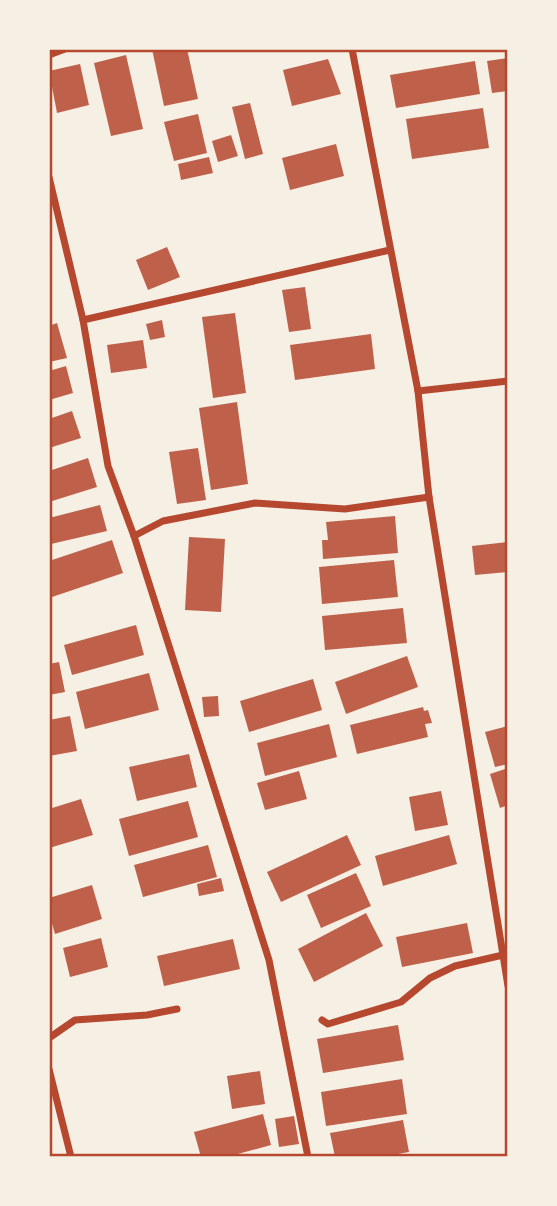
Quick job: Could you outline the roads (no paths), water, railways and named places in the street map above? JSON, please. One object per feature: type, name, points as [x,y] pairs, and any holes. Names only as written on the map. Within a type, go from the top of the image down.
[{"type":"street","points":[[49,55],[65,49]]},
{"type":"street","points":[[352,49],[418,391],[429,497],[508,986]]},
{"type":"street","points":[[49,177],[83,320],[108,466],[134,536],[269,960],[308,1157]]},
{"type":"street","points":[[83,320],[390,250]]},
{"type":"street","points":[[418,391],[508,381]]},
{"type":"street","points":[[134,536],[163,521],[255,503],[345,509],[429,497]]},
{"type":"street","points":[[322,1020],[328,1024],[383,1010],[401,1002],[429,978],[455,966],[503,955]]},
{"type":"street","points":[[49,1038],[75,1020],[147,1016],[177,1009]]},
{"type":"street","points":[[49,1069],[71,1157]]}]
